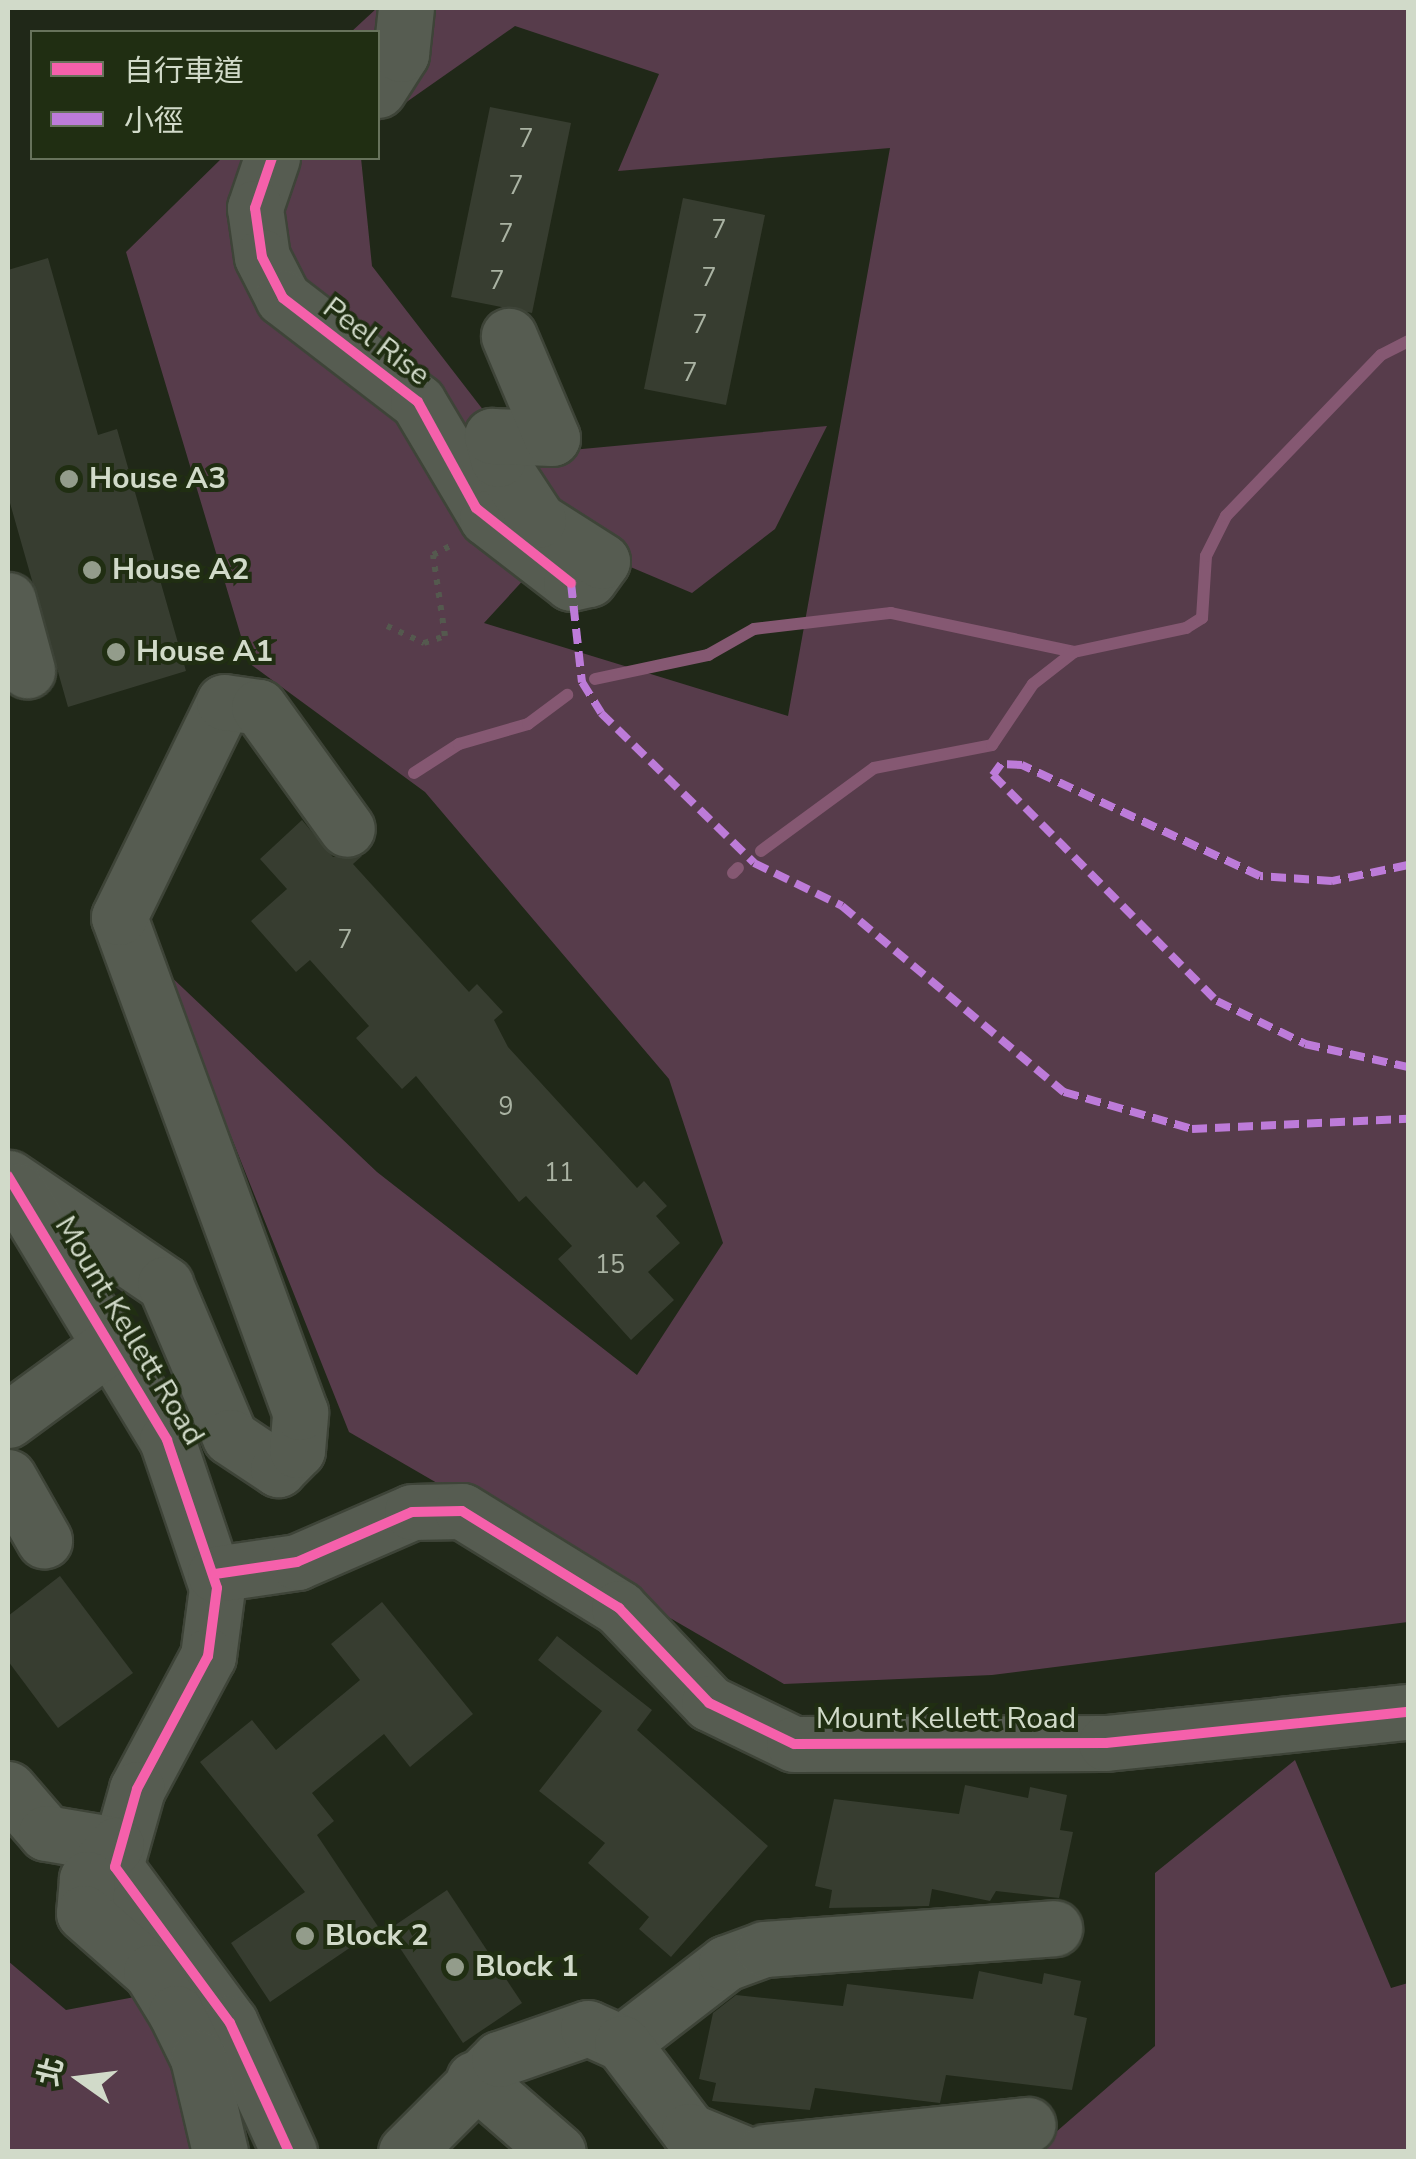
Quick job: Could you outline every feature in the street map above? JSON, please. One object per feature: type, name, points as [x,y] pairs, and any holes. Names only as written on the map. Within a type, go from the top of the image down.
[{"type":"street","points":[[380,87],[401,54],[406,8]]},
{"type":"street","name":"Peel Rise","points":[[271,160],[256,194],[256,222],[283,298],[418,402],[476,508],[571,583],[600,572],[602,561],[538,520],[509,486],[492,436],[552,438],[510,336]]},
{"type":"street","points":[[8,600],[27,670]]},
{"type":"street","points":[[8,1177],[165,1284],[230,1437],[278,1469],[297,1450],[300,1412],[119,917],[212,710],[224,702],[260,707],[348,828]]},
{"type":"street","name":"Mount Kellett Road","points":[[8,1177],[181,1468],[214,1574],[208,1656],[116,1845],[87,1879],[84,1913],[151,1972],[176,2013],[198,2058],[220,2152]]},
{"type":"street","points":[[8,1420],[110,1345]]},
{"type":"street","points":[[8,1477],[44,1540]]},
{"type":"street","name":"Mount Kellett Road","points":[[214,1574],[298,1562],[412,1512],[462,1511],[598,1592],[733,1720],[794,1744],[1106,1743],[1408,1712]]},
{"type":"street","points":[[8,1789],[46,1833],[116,1845],[118,1879],[230,2023],[290,2152]]},
{"type":"street","points":[[406,2152],[474,2079],[546,2037],[611,2038],[726,1963],[764,1949],[1054,1928]]},
{"type":"street","points":[[611,2038],[673,2116],[740,2152]]},
{"type":"street","points":[[474,2079],[558,2152]]},
{"type":"street","points":[[765,2152],[1028,2126]]},
{"type":"path","points":[[387,626],[424,643],[445,636],[433,555],[456,544],[472,553]]},
{"type":"shaded area","points":[[377,8],[1408,8],[1408,1622],[992,1675],[784,1684],[349,1432],[165,971],[377,1172],[637,1375],[723,1243],[669,1079],[425,792],[249,663],[126,252],[220,160],[361,160],[372,266],[518,455],[827,426],[775,529],[692,593],[562,538],[484,623],[788,716],[890,148],[618,171],[659,74],[515,26],[380,121],[380,30],[353,30]]},
{"type":"shaded area","points":[[1295,1760],[1391,1988],[1408,1983],[1408,2151],[1033,2152],[1155,2046],[1155,1873]]},
{"type":"shaded area","points":[[8,1961],[66,2010],[177,1989],[194,2151],[8,2151]]},
{"type":"building","points":[[490,107],[571,123],[532,313],[451,297]]},
{"type":"building","points":[[683,198],[765,215],[726,405],[644,389]]},
{"type":"building","points":[[48,258],[98,435],[117,429],[186,671],[68,707],[8,496],[8,270]]},
{"type":"building","points":[[302,820],[333,857],[362,856],[353,864],[469,992],[477,984],[503,1012],[494,1020],[508,1047],[637,1188],[644,1181],[667,1206],[656,1216],[680,1243],[648,1272],[674,1300],[631,1340],[558,1259],[572,1246],[526,1196],[519,1202],[416,1076],[402,1089],[356,1038],[369,1026],[310,960],[296,972],[251,921],[287,889],[260,859]]},
{"type":"building","points":[[60,1576],[133,1673],[58,1728],[8,1661],[8,1616]]},
{"type":"building","points":[[382,1602],[473,1714],[410,1767],[384,1734],[312,1793],[334,1821],[317,1835],[379,1928],[270,2002],[231,1943],[305,1892],[200,1762],[252,1720],[276,1750],[360,1680],[331,1644]]},
{"type":"building","points":[[557,1636],[652,1710],[637,1730],[768,1846],[671,1957],[639,1929],[649,1917],[588,1863],[605,1843],[539,1791],[602,1711],[538,1660]]},
{"type":"building","points":[[965,1785],[1028,1798],[1030,1787],[1067,1795],[1060,1830],[1073,1832],[1059,1898],[996,1891],[990,1901],[932,1889],[929,1906],[829,1908],[832,1890],[815,1886],[834,1799],[959,1814]]},
{"type":"building","name":"Block 1","points":[[447,1890],[522,2003],[463,2043],[388,1930]]},
{"type":"building","points":[[979,1971],[1042,1984],[1044,1973],[1081,1981],[1074,2015],[1087,2018],[1072,2090],[946,2075],[940,2103],[815,2088],[810,2110],[712,2101],[716,2083],[699,2079],[713,2013],[736,1995],[843,2006],[847,1984],[973,1999]]},
{"type":"waterway","points":[[595,679],[708,655],[754,629],[891,613],[1074,652],[1186,628],[1202,618],[1206,556],[1226,516],[1381,355],[1408,341]]},
{"type":"waterway","points":[[761,851],[874,768],[992,745],[1033,684],[1074,652]]},
{"type":"waterway","points":[[414,773],[459,744],[528,724],[567,695]]},
{"type":"waterway","points":[[733,873],[738,868]]},
{"type":"marked path","points":[[571,583],[582,682],[601,713],[754,863],[842,906],[1064,1092],[1192,1129],[1408,1119]]},
{"type":"marked path","points":[[1408,865],[1332,881],[1260,876],[1022,765],[1001,764],[993,775],[1217,1001],[1305,1044],[1408,1067]]},
{"type":"cycle path","points":[[271,160],[255,208],[262,257],[283,298],[418,402],[476,508],[571,583]]},
{"type":"cycle path","points":[[8,1176],[167,1440],[217,1588],[208,1656],[137,1789],[115,1867],[230,2023],[289,2152]]},
{"type":"cycle path","points":[[215,1574],[297,1562],[412,1512],[462,1511],[619,1608],[709,1703],[794,1744],[1106,1743],[1408,1712]]},
{"type":"place","name":"House A3","points":[[69,479]]},
{"type":"place","name":"House A2","points":[[92,570]]},
{"type":"place","name":"House A1","points":[[116,652]]},
{"type":"place","name":"Block 2","points":[[305,1936]]},
{"type":"place","name":"Block 1","points":[[455,1967]]}]
